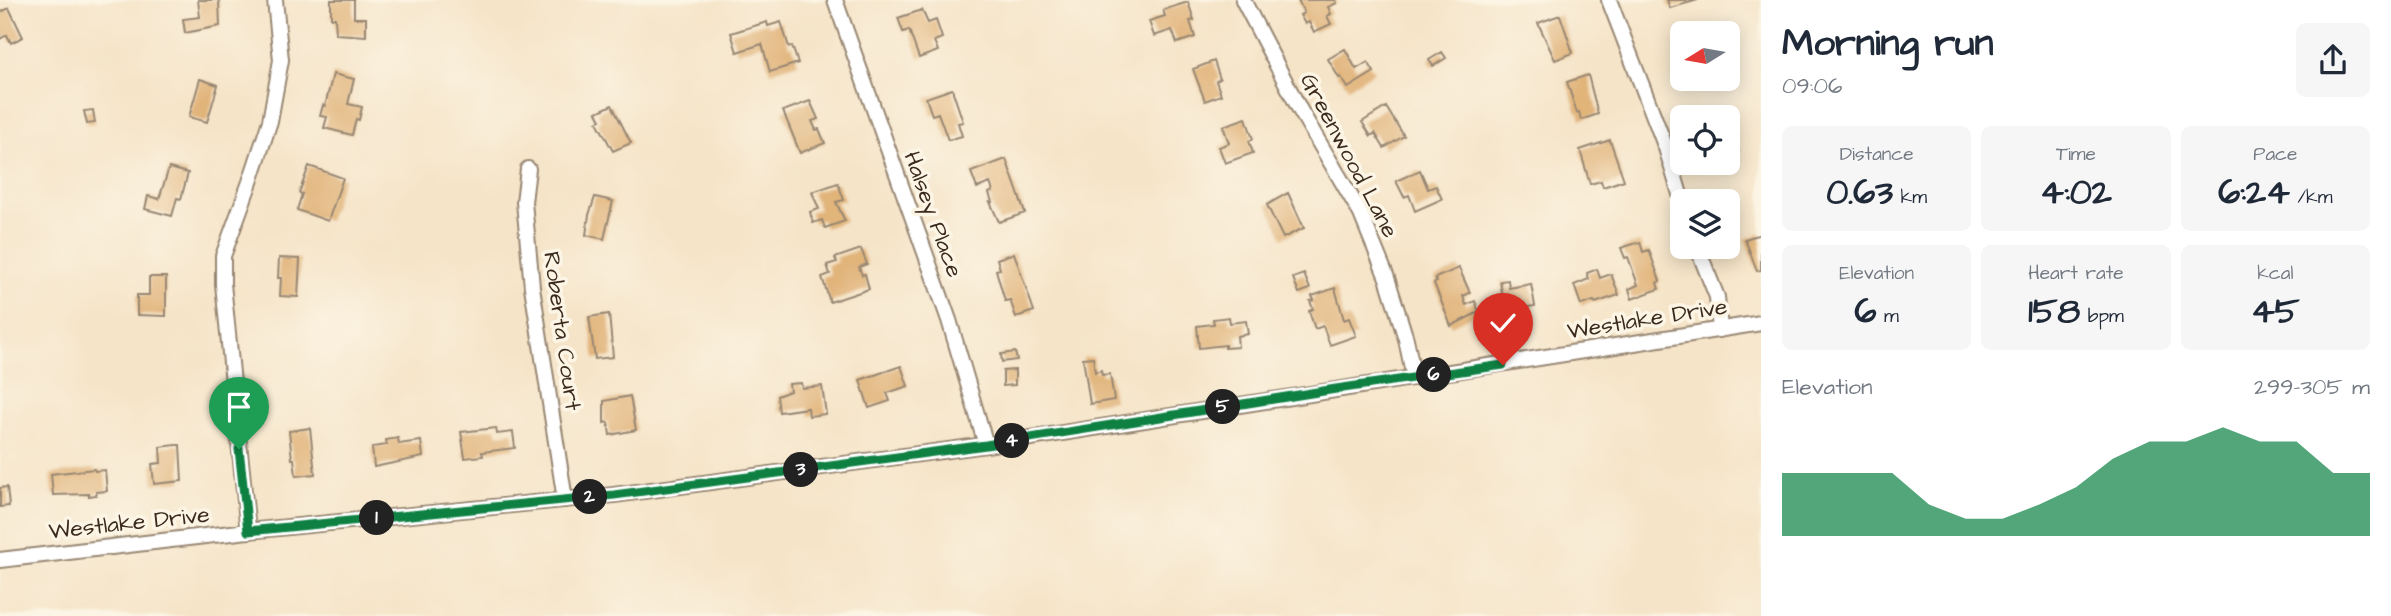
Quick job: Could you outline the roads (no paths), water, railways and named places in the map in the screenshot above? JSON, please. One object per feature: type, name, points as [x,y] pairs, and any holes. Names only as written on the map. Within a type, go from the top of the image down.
[{"type":"street","points":[[248,531],[223,284],[223,256],[270,121],[281,60],[275,0]]},
{"type":"street","name":"Halsey Place","points":[[835,0],[949,320],[986,445]]},
{"type":"street","name":"Greenwood Lane","points":[[1243,0],[1300,110],[1361,214],[1391,290],[1406,339],[1414,378]]},
{"type":"street","points":[[1609,0],[1666,148],[1678,189]]},
{"type":"street","name":"Roberta Court","points":[[528,169],[524,202],[532,287],[565,500]]},
{"type":"street","points":[[1702,259],[1717,297],[1720,330]]},
{"type":"street","name":"Westlake Drive","points":[[0,560],[248,531],[628,494],[986,445],[1761,323]]}]
